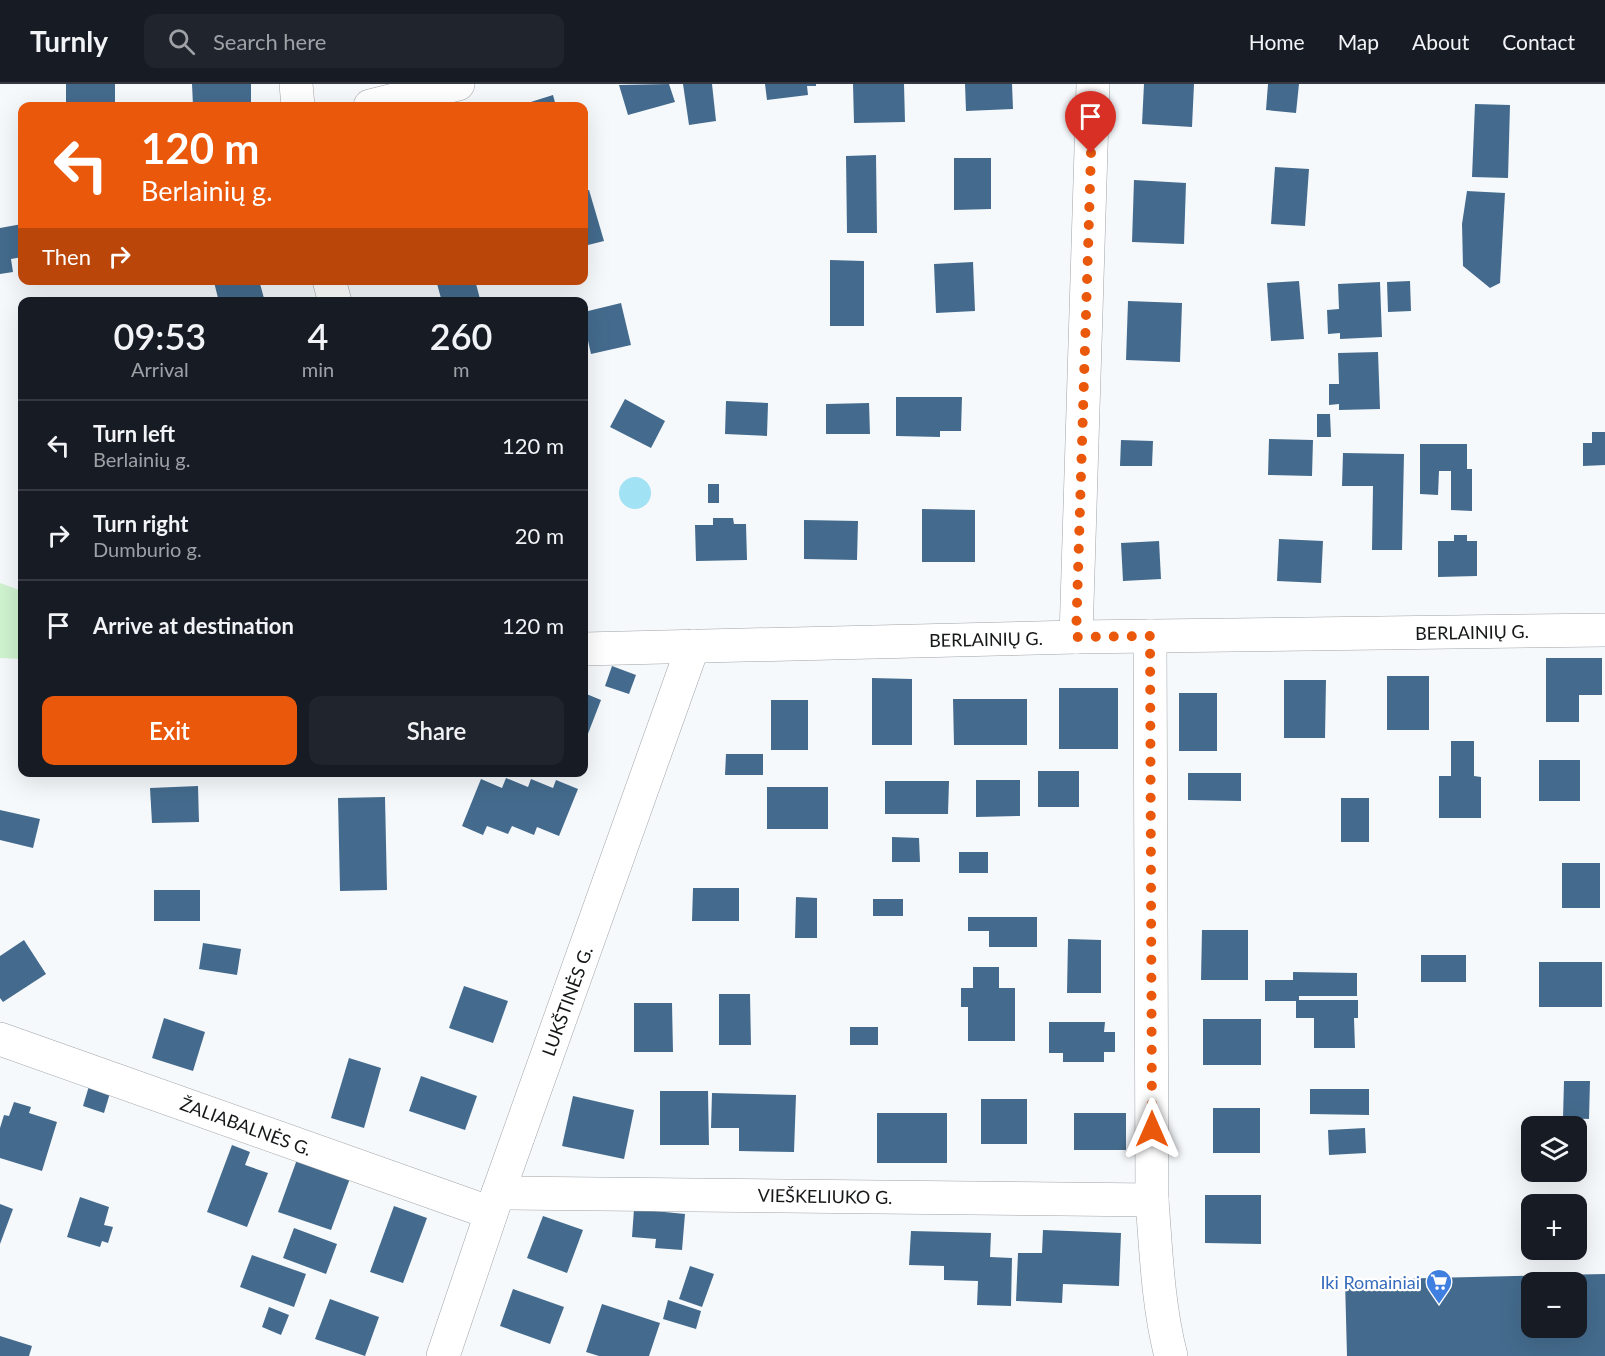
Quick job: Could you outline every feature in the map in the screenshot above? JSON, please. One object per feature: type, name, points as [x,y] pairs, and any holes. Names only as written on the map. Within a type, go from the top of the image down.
[{"type":"street","points":[[296,84],[298,102]]},
{"type":"street","points":[[386,102],[459,84]]},
{"type":"street","points":[[1076,637],[1093,84]]},
{"type":"street","name":"BERLAINIŲ G.","points":[[588,649],[1076,637],[1605,630]]},
{"type":"street","points":[[1150,636],[1152,1200],[1156,1256],[1167,1341],[1172,1356]]},
{"type":"street","name":"LUKŠTINĖS G.","points":[[442,1356],[693,646]]},
{"type":"street","name":"ŽALIABALNĖS G.","points":[[0,1039],[495,1203]]},
{"type":"street","name":"VIEŠKELIUKO G.","points":[[495,1203],[1152,1200]]},
{"type":"green space","points":[[0,583],[18,590],[18,659],[0,658]]},
{"type":"water","points":[[635,477],[646,482],[651,493],[646,504],[635,509],[624,504],[619,493],[624,482]]},
{"type":"building","points":[[66,84],[115,84],[115,102],[66,102]]},
{"type":"building","points":[[192,84],[251,84],[251,102],[193,102]]},
{"type":"building","points":[[669,84],[675,102],[628,115],[619,85]]},
{"type":"building","points":[[683,84],[712,84],[716,121],[689,125]]},
{"type":"building","points":[[765,84],[816,84],[816,86],[807,86],[808,95],[767,100]]},
{"type":"building","points":[[853,84],[904,84],[905,122],[854,123]]},
{"type":"building","points":[[965,84],[1012,84],[1013,109],[966,111]]},
{"type":"building","points":[[1144,84],[1194,84],[1192,127],[1142,124]]},
{"type":"building","points":[[1268,84],[1299,84],[1296,113],[1266,110]]},
{"type":"building","points":[[553,95],[555,102],[531,102]]},
{"type":"building","points":[[1475,104],[1510,105],[1508,178],[1472,177]]},
{"type":"building","points":[[876,155],[877,233],[847,233],[846,156]]},
{"type":"building","points":[[954,158],[991,158],[991,209],[954,210]]},
{"type":"building","points":[[1275,167],[1309,169],[1305,226],[1271,224]]},
{"type":"building","points":[[1134,180],[1186,183],[1184,244],[1132,242]]},
{"type":"building","points":[[588,190],[604,241],[588,245]]},
{"type":"building","points":[[1467,191],[1505,193],[1500,283],[1490,288],[1463,266],[1462,224]]},
{"type":"building","points":[[18,225],[18,258],[11,259],[13,272],[0,274],[0,228]]},
{"type":"building","points":[[830,260],[864,261],[864,326],[830,326]]},
{"type":"building","points":[[973,262],[975,311],[936,313],[934,264]]},
{"type":"building","points":[[1299,281],[1304,339],[1271,341],[1267,283]]},
{"type":"building","points":[[1410,281],[1411,311],[1388,312],[1387,282]]},
{"type":"building","points":[[1380,282],[1382,337],[1340,339],[1340,333],[1328,334],[1327,310],[1339,309],[1338,284]]},
{"type":"building","points":[[215,285],[260,285],[264,297],[218,297]]},
{"type":"building","points":[[437,285],[476,285],[479,297],[441,297]]},
{"type":"building","points":[[1128,301],[1182,303],[1180,362],[1126,360]]},
{"type":"building","points":[[621,303],[631,345],[591,354],[588,341],[588,311]]},
{"type":"building","points":[[1378,352],[1380,409],[1339,410],[1339,404],[1329,405],[1329,384],[1339,384],[1338,353]]},
{"type":"building","points":[[896,397],[962,397],[961,431],[940,431],[940,437],[896,436]]},
{"type":"building","points":[[625,399],[665,421],[651,448],[610,427]]},
{"type":"building","points":[[726,401],[768,403],[767,436],[725,434]]},
{"type":"building","points":[[869,403],[870,434],[826,434],[826,404]]},
{"type":"building","points":[[1317,414],[1330,414],[1331,437],[1317,437]]},
{"type":"building","points":[[1592,432],[1605,432],[1605,465],[1583,466],[1583,443],[1592,443]]},
{"type":"building","points":[[1269,439],[1313,440],[1312,476],[1268,475]]},
{"type":"building","points":[[1121,440],[1153,441],[1152,466],[1120,466]]},
{"type":"building","points":[[1420,444],[1467,444],[1467,469],[1472,469],[1472,511],[1451,510],[1451,471],[1439,471],[1438,495],[1420,494]]},
{"type":"building","points":[[1343,453],[1404,454],[1402,550],[1372,550],[1373,486],[1342,486]]},
{"type":"building","points":[[708,484],[719,484],[719,503],[708,503]]},
{"type":"building","points":[[922,509],[975,510],[975,562],[922,562]]},
{"type":"building","points":[[713,518],[733,518],[734,524],[746,524],[747,560],[696,561],[695,525],[713,525]]},
{"type":"building","points":[[804,520],[858,521],[857,560],[804,559]]},
{"type":"building","points":[[1454,535],[1467,535],[1467,541],[1477,541],[1477,576],[1438,577],[1438,541],[1454,541]]},
{"type":"building","points":[[1279,539],[1323,541],[1321,583],[1277,581]]},
{"type":"building","points":[[1159,541],[1161,579],[1123,581],[1121,543]]},
{"type":"building","points":[[1546,658],[1602,658],[1602,695],[1579,695],[1579,722],[1546,722]]},
{"type":"building","points":[[612,666],[636,675],[629,694],[605,686]]},
{"type":"building","points":[[1387,676],[1429,676],[1429,730],[1387,730]]},
{"type":"building","points":[[872,678],[912,679],[912,745],[872,745]]},
{"type":"building","points":[[1284,680],[1326,680],[1325,738],[1284,738]]},
{"type":"building","points":[[1059,688],[1118,688],[1118,749],[1059,749]]},
{"type":"building","points":[[1179,693],[1217,693],[1217,751],[1179,751]]},
{"type":"building","points":[[588,695],[601,700],[588,734]]},
{"type":"building","points":[[953,699],[1027,699],[1027,745],[954,745]]},
{"type":"building","points":[[771,700],[808,700],[808,750],[771,750]]},
{"type":"building","points":[[1451,741],[1474,741],[1474,776],[1481,777],[1481,818],[1439,818],[1439,776],[1451,776]]},
{"type":"building","points":[[726,754],[763,754],[763,775],[725,775]]},
{"type":"building","points":[[1539,760],[1580,760],[1580,801],[1539,801]]},
{"type":"building","points":[[1038,771],[1079,771],[1079,807],[1038,807]]},
{"type":"building","points":[[1188,773],[1241,773],[1241,801],[1188,800]]},
{"type":"building","points":[[506,778],[528,787],[531,779],[553,788],[556,780],[578,789],[559,836],[537,827],[534,835],[512,826],[508,834],[487,826],[483,835],[462,826],[481,779],[502,788]]},
{"type":"building","points":[[976,780],[1020,780],[1020,816],[976,817]]},
{"type":"building","points":[[885,781],[949,781],[948,814],[885,814]]},
{"type":"building","points":[[198,786],[199,822],[152,823],[150,788]]},
{"type":"building","points":[[767,787],[828,787],[828,829],[767,829]]},
{"type":"building","points":[[385,797],[387,890],[340,891],[338,798]]},
{"type":"building","points":[[1341,798],[1369,798],[1369,842],[1341,842]]},
{"type":"building","points":[[0,810],[40,819],[33,848],[0,840]]},
{"type":"building","points":[[892,837],[919,838],[920,862],[892,862]]},
{"type":"building","points":[[959,852],[988,852],[988,873],[959,873]]},
{"type":"building","points":[[1562,863],[1600,863],[1600,908],[1562,908]]},
{"type":"building","points":[[693,888],[739,888],[739,921],[692,921]]},
{"type":"building","points":[[154,890],[200,890],[200,921],[154,921]]},
{"type":"building","points":[[796,897],[817,898],[817,938],[795,938]]},
{"type":"building","points":[[873,899],[903,899],[903,916],[873,916]]},
{"type":"building","points":[[968,917],[1037,917],[1037,947],[989,947],[989,931],[968,931]]},
{"type":"building","points":[[1202,930],[1248,930],[1248,980],[1201,980]]},
{"type":"building","points":[[1068,939],[1101,940],[1101,993],[1067,993]]},
{"type":"building","points":[[24,940],[46,974],[3,1002],[0,998],[0,956]]},
{"type":"building","points":[[203,943],[241,949],[237,975],[199,969]]},
{"type":"building","points":[[1421,955],[1466,955],[1466,982],[1421,982]]},
{"type":"building","points":[[1539,962],[1602,962],[1602,1007],[1539,1007]]},
{"type":"building","points":[[973,967],[999,967],[999,988],[1015,988],[1015,1041],[968,1041],[968,1007],[961,1007],[961,988],[973,988]]},
{"type":"building","points":[[1293,972],[1357,973],[1357,996],[1299,996],[1299,1000],[1358,1000],[1358,1018],[1354,1018],[1355,1048],[1314,1048],[1314,1018],[1296,1018],[1296,1001],[1265,1001],[1265,980],[1293,980]]},
{"type":"building","points":[[464,986],[508,1001],[493,1043],[449,1028]]},
{"type":"building","points":[[719,994],[750,994],[751,1045],[719,1045]]},
{"type":"building","points":[[634,1003],[672,1003],[673,1052],[634,1052]]},
{"type":"building","points":[[164,1018],[205,1032],[193,1071],[152,1058]]},
{"type":"building","points":[[1203,1019],[1261,1019],[1261,1065],[1203,1065]]},
{"type":"building","points":[[1049,1022],[1105,1022],[1104,1032],[1115,1032],[1115,1052],[1104,1052],[1104,1062],[1063,1062],[1063,1053],[1049,1053]]},
{"type":"building","points":[[850,1027],[878,1027],[878,1045],[850,1045]]},
{"type":"building","points":[[349,1058],[381,1068],[364,1128],[331,1118]]},
{"type":"building","points":[[421,1076],[477,1096],[465,1130],[409,1111]]},
{"type":"building","points":[[1564,1081],[1590,1081],[1589,1119],[1587,1116],[1563,1116]]},
{"type":"building","points":[[89,1086],[110,1093],[104,1113],[83,1106]]},
{"type":"building","points":[[1310,1089],[1369,1089],[1369,1115],[1310,1114]]},
{"type":"building","points":[[660,1091],[708,1091],[709,1145],[660,1145]]},
{"type":"building","points":[[712,1093],[796,1095],[794,1152],[739,1151],[739,1128],[711,1128]]},
{"type":"building","points":[[573,1096],[634,1110],[624,1159],[562,1146]]},
{"type":"building","points":[[981,1099],[1027,1099],[1027,1144],[981,1144]]},
{"type":"building","points":[[14,1102],[31,1107],[29,1113],[57,1122],[42,1171],[0,1158],[0,1128],[4,1115],[9,1116]]},
{"type":"building","points":[[1213,1108],[1260,1108],[1260,1153],[1213,1153]]},
{"type":"building","points":[[877,1113],[947,1113],[947,1163],[877,1163]]},
{"type":"building","points":[[1074,1113],[1126,1113],[1126,1150],[1074,1150]]},
{"type":"building","points":[[1365,1128],[1366,1153],[1329,1155],[1328,1130]]},
{"type":"building","points":[[232,1145],[250,1152],[245,1165],[268,1173],[247,1227],[207,1212]]},
{"type":"building","points":[[299,1154],[352,1173],[331,1230],[278,1212]]},
{"type":"building","points":[[1205,1195],[1261,1195],[1261,1244],[1205,1243]]},
{"type":"building","points":[[80,1197],[109,1207],[104,1225],[113,1227],[108,1243],[102,1241],[100,1247],[67,1237]]},
{"type":"building","points":[[0,1204],[13,1209],[0,1244]]},
{"type":"building","points":[[394,1206],[427,1218],[403,1283],[370,1272]]},
{"type":"building","points":[[634,1209],[685,1214],[682,1250],[655,1248],[656,1239],[632,1237]]},
{"type":"building","points":[[543,1216],[583,1230],[567,1273],[527,1258]]},
{"type":"building","points":[[294,1228],[337,1244],[326,1274],[283,1258]]},
{"type":"building","points":[[1043,1230],[1121,1233],[1119,1286],[1063,1284],[1062,1303],[1016,1301],[1018,1253],[1042,1253]]},
{"type":"building","points":[[911,1231],[991,1233],[990,1257],[1012,1258],[1011,1306],[977,1305],[978,1281],[944,1280],[944,1266],[909,1265]]},
{"type":"building","points":[[252,1255],[306,1274],[294,1307],[240,1287]]},
{"type":"building","points":[[690,1266],[714,1274],[702,1307],[679,1299]]},
{"type":"building","name":"Iki Romainiai","points":[[1587,1274],[1605,1274],[1605,1356],[1347,1356],[1345,1280],[1521,1276],[1521,1338],[1587,1338]]},
{"type":"building","points":[[513,1289],[564,1307],[550,1344],[500,1326]]},
{"type":"building","points":[[330,1299],[379,1317],[365,1356],[315,1339]]},
{"type":"building","points":[[668,1300],[701,1311],[696,1329],[663,1319]]},
{"type":"building","points":[[602,1304],[660,1323],[649,1356],[599,1356],[586,1352]]},
{"type":"building","points":[[269,1307],[289,1315],[281,1335],[262,1327]]},
{"type":"building","points":[[0,1336],[32,1346],[29,1356],[0,1356]]},
{"type":"place","name":"Iki Romainiai","points":[[1439,1305]]},
{"type":"route","points":[[1091,153],[1076,637],[1150,636],[1152,1129]]}]
